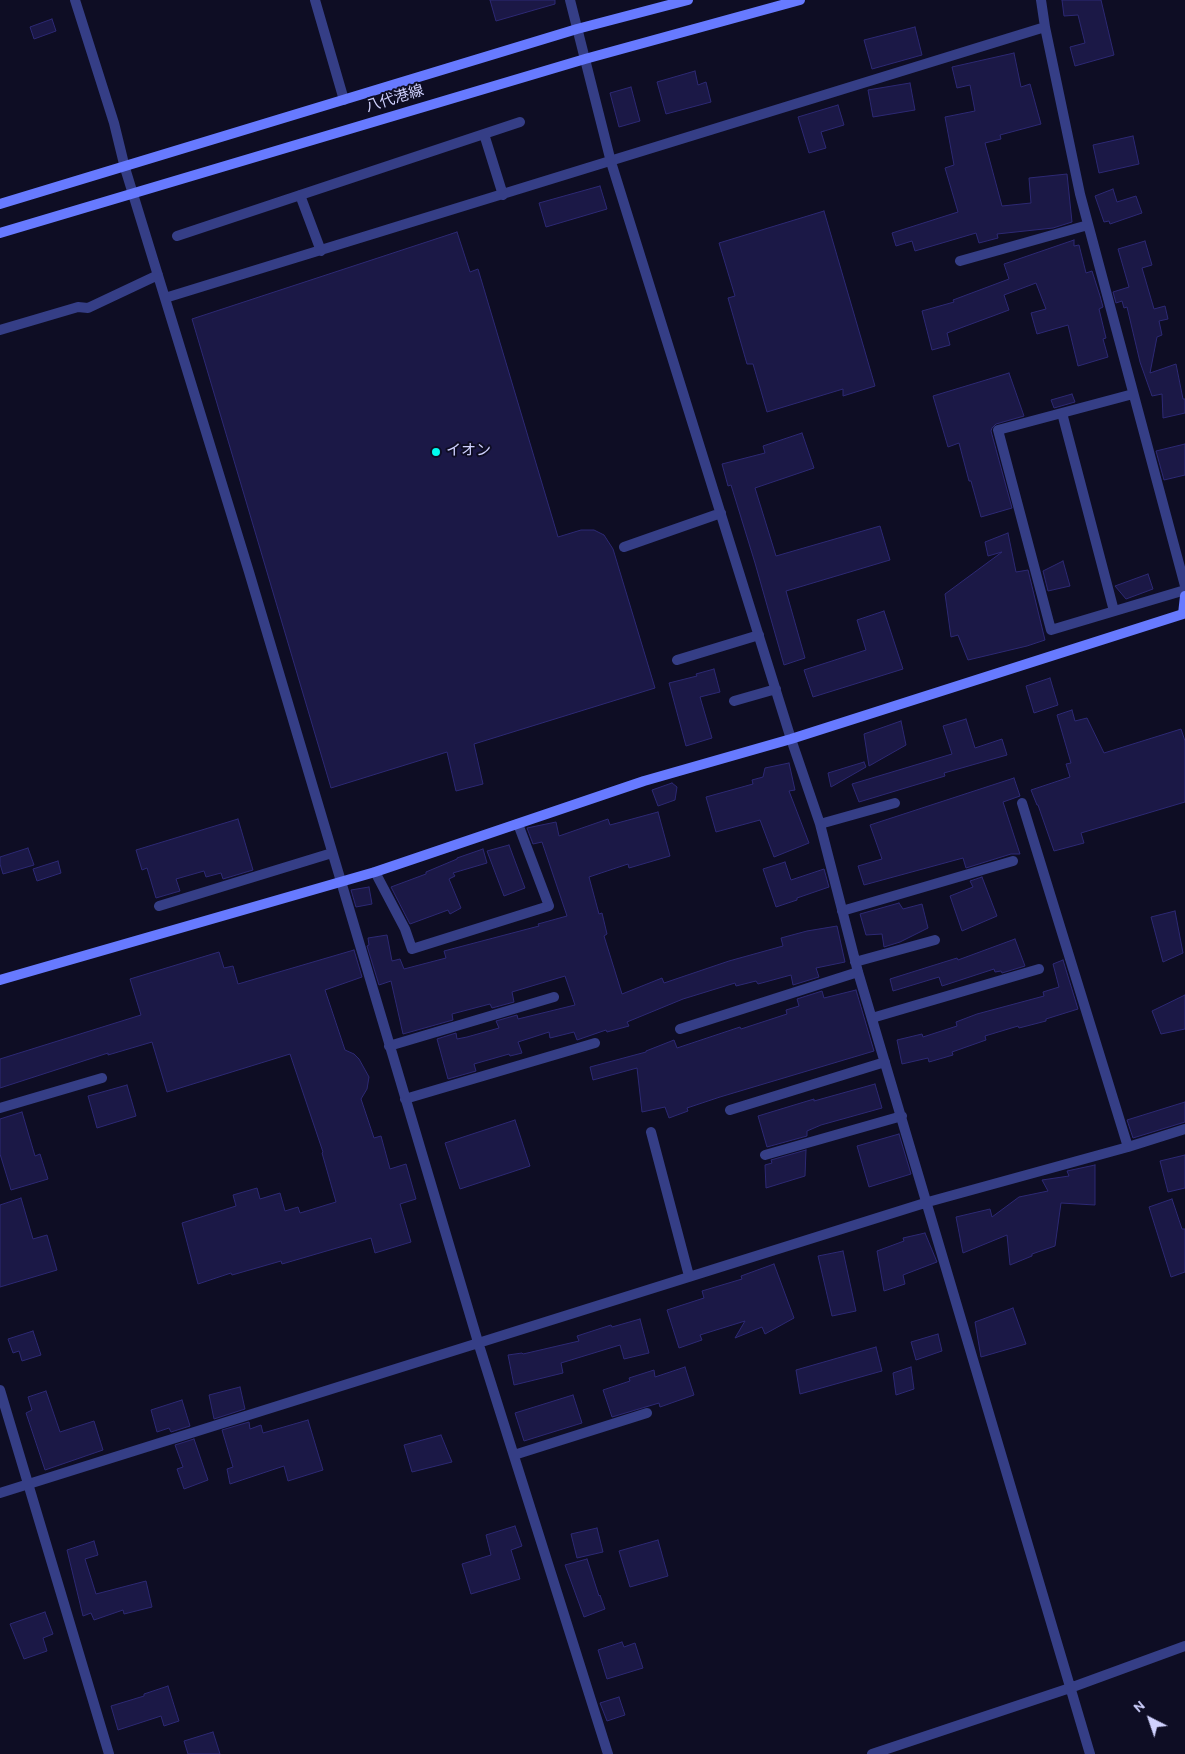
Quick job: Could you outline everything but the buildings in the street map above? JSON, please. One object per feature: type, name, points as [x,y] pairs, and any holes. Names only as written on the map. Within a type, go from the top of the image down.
[{"type":"main road","name":"八代港線","points":[[0,204],[125,168],[577,29],[688,0]]},
{"type":"main road","name":"八代港線","points":[[0,233],[585,59],[800,0]]},
{"type":"main road","points":[[0,980],[340,883],[644,781],[792,739],[1184,617],[1185,596]]},
{"type":"street","points":[[75,0],[114,123],[125,168],[478,1342],[608,1754]]},
{"type":"street","points":[[316,0],[344,100]]},
{"type":"street","points":[[570,0],[612,162],[759,635],[820,824],[858,972],[928,1202],[1090,1754]]},
{"type":"street","points":[[1041,0],[1080,194],[1134,394],[1185,588],[1114,612],[1051,630],[998,430],[1134,394]]},
{"type":"street","points":[[165,298],[612,162],[1045,27]]},
{"type":"street","points":[[177,236],[520,122]]},
{"type":"street","points":[[484,134],[503,195]]},
{"type":"street","points":[[300,195],[321,251]]},
{"type":"street","points":[[960,261],[1088,225]]},
{"type":"street","points":[[0,330],[78,307],[88,308],[158,275]]},
{"type":"street","points":[[1062,413],[1114,612]]},
{"type":"street","points":[[624,547],[721,513]]},
{"type":"street","points":[[677,660],[759,635]]},
{"type":"street","points":[[734,701],[776,689]]},
{"type":"street","points":[[820,824],[896,803]]},
{"type":"street","points":[[1022,803],[1128,1147]]},
{"type":"street","points":[[375,872],[405,929],[412,949],[549,906],[518,824]]},
{"type":"street","points":[[159,906],[332,853]]},
{"type":"street","points":[[842,911],[1013,861]]},
{"type":"street","points":[[856,962],[935,940]]},
{"type":"street","points":[[872,1018],[1039,969]]},
{"type":"street","points":[[680,1029],[858,972]]},
{"type":"street","points":[[389,1046],[554,997]]},
{"type":"street","points":[[405,1099],[595,1042]]},
{"type":"street","points":[[730,1110],[885,1062]]},
{"type":"street","points":[[0,1108],[102,1078]]},
{"type":"street","points":[[765,1155],[902,1116]]},
{"type":"street","points":[[0,1492],[928,1202],[1128,1147],[1185,1129]]},
{"type":"street","points":[[651,1132],[689,1276]]},
{"type":"street","points":[[0,1390],[109,1754]]},
{"type":"street","points":[[514,1455],[647,1412]]},
{"type":"street","points":[[872,1754],[1070,1688],[1185,1646]]},
{"type":"place","name":"イオン","points":[[436,452]]}]
